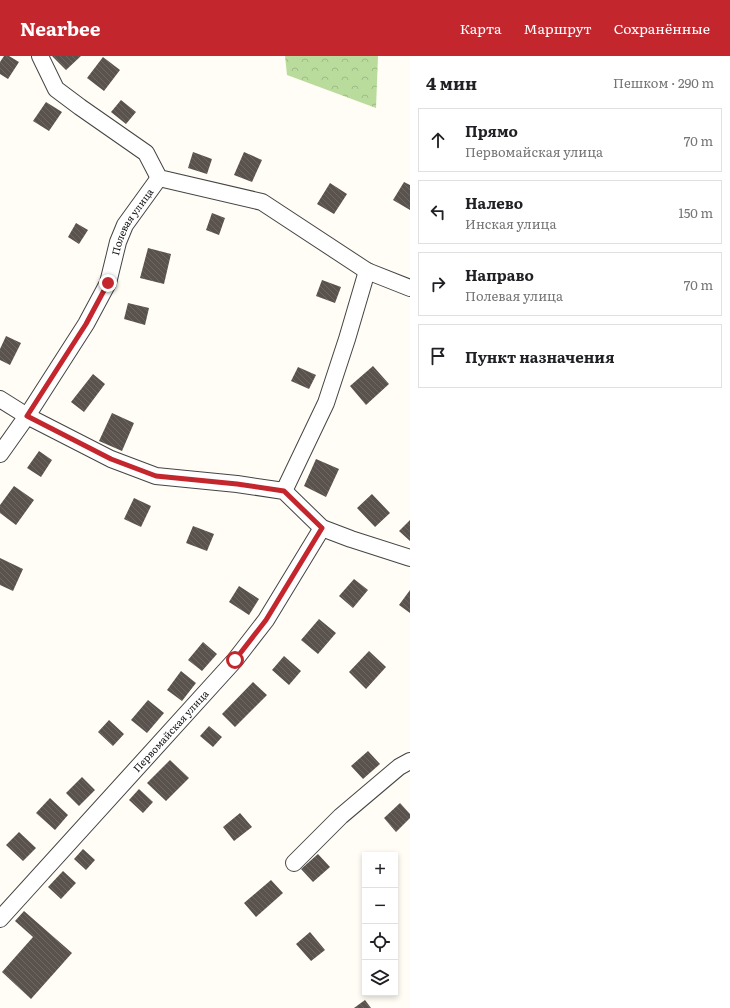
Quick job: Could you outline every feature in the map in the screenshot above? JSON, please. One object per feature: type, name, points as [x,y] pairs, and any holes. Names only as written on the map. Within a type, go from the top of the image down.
[{"type":"street","points":[[40,56],[56,89],[80,108],[146,153],[159,178],[262,202],[367,271],[410,288]]},
{"type":"street","name":"Полевая улица","points":[[0,454],[27,416],[86,324],[108,283],[118,242],[125,225],[159,178]]},
{"type":"street","points":[[284,491],[326,404],[348,339],[367,271]]},
{"type":"street","points":[[0,399],[27,416],[111,459],[156,476],[237,484],[284,491],[322,528],[410,558]]},
{"type":"street","name":"Первомайская улица","points":[[0,918],[235,660],[266,620],[322,528]]},
{"type":"street","points":[[294,863],[341,816],[399,767],[410,761]]},
{"type":"green space","points":[[285,56],[378,56],[376,108],[287,75]]},
{"type":"building","points":[[4,56],[9,56],[19,62],[8,79],[0,74],[0,62]]},
{"type":"building","points":[[52,56],[81,56],[66,70]]},
{"type":"building","points":[[103,57],[120,70],[104,91],[87,78]]},
{"type":"building","points":[[121,100],[136,112],[126,124],[111,112]]},
{"type":"building","points":[[46,102],[62,112],[49,131],[33,121]]},
{"type":"building","points":[[193,152],[212,159],[207,174],[188,168]]},
{"type":"building","points":[[244,152],[262,160],[252,182],[234,175]]},
{"type":"building","points":[[404,182],[410,185],[410,210],[393,200]]},
{"type":"building","points":[[330,183],[347,194],[334,214],[317,204]]},
{"type":"building","points":[[212,213],[225,218],[219,235],[206,230]]},
{"type":"building","points":[[76,223],[88,230],[79,244],[68,237]]},
{"type":"building","points":[[148,248],[171,254],[164,284],[140,278]]},
{"type":"building","points":[[322,280],[341,287],[335,303],[316,296]]},
{"type":"building","points":[[128,303],[149,308],[145,325],[124,319]]},
{"type":"building","points":[[6,336],[21,343],[10,365],[0,360],[0,349]]},
{"type":"building","points":[[373,366],[389,384],[366,405],[350,386]]},
{"type":"building","points":[[298,367],[316,375],[309,389],[291,381]]},
{"type":"building","points":[[93,374],[105,384],[84,412],[71,402]]},
{"type":"building","points":[[112,413],[134,423],[122,451],[99,441]]},
{"type":"building","points":[[39,451],[52,460],[41,477],[27,468]]},
{"type":"building","points":[[316,459],[339,469],[326,497],[304,486]]},
{"type":"building","points":[[14,486],[34,500],[16,525],[0,513],[0,505]]},
{"type":"building","points":[[372,494],[390,513],[375,527],[357,508]]},
{"type":"building","points":[[134,498],[151,506],[141,527],[124,519]]},
{"type":"building","points":[[410,520],[410,541],[399,531]]},
{"type":"building","points":[[193,526],[214,534],[207,551],[186,543]]},
{"type":"building","points":[[0,558],[23,569],[13,591],[0,585]]},
{"type":"building","points":[[354,579],[368,590],[353,608],[339,596]]},
{"type":"building","points":[[239,586],[259,599],[249,615],[229,602]]},
{"type":"building","points":[[410,590],[410,613],[399,605]]},
{"type":"building","points":[[319,619],[336,633],[318,654],[301,640]]},
{"type":"building","points":[[203,642],[217,654],[202,671],[188,660]]},
{"type":"building","points":[[369,651],[386,667],[366,689],[349,672]]},
{"type":"building","points":[[284,656],[301,671],[289,685],[272,670]]},
{"type":"building","points":[[181,671],[196,683],[182,701],[167,690]]},
{"type":"building","points":[[253,682],[267,695],[235,727],[222,714]]},
{"type":"building","points":[[148,700],[164,713],[147,733],[131,720]]},
{"type":"building","points":[[109,720],[124,734],[113,746],[98,732]]},
{"type":"building","points":[[209,726],[222,737],[213,747],[200,736]]},
{"type":"building","points":[[368,751],[380,764],[363,779],[351,766]]},
{"type":"building","points":[[170,760],[189,778],[166,801],[147,783]]},
{"type":"building","points":[[82,777],[95,790],[79,806],[66,793]]},
{"type":"building","points":[[139,789],[153,802],[143,813],[129,800]]},
{"type":"building","points":[[50,798],[68,815],[55,830],[36,813]]},
{"type":"building","points":[[400,803],[410,814],[410,818],[396,832],[384,818]]},
{"type":"building","points":[[240,813],[252,827],[234,841],[223,827]]},
{"type":"building","points":[[19,832],[36,848],[23,861],[6,845]]},
{"type":"building","points":[[83,849],[95,860],[86,870],[74,859]]},
{"type":"building","points":[[318,854],[330,867],[313,882],[301,869]]},
{"type":"building","points":[[63,871],[76,883],[61,899],[48,887]]},
{"type":"building","points":[[271,880],[283,893],[256,917],[244,903]]},
{"type":"building","points":[[24,911],[72,953],[31,999],[2,972],[33,937],[15,921]]},
{"type":"building","points":[[310,932],[325,950],[311,961],[296,944]]},
{"type":"building","points":[[365,1000],[371,1008],[354,1008]]},
{"type":"route","points":[[108,283],[86,324],[27,416],[111,459],[156,476],[237,484],[284,491],[322,528],[266,620],[235,660]]}]
